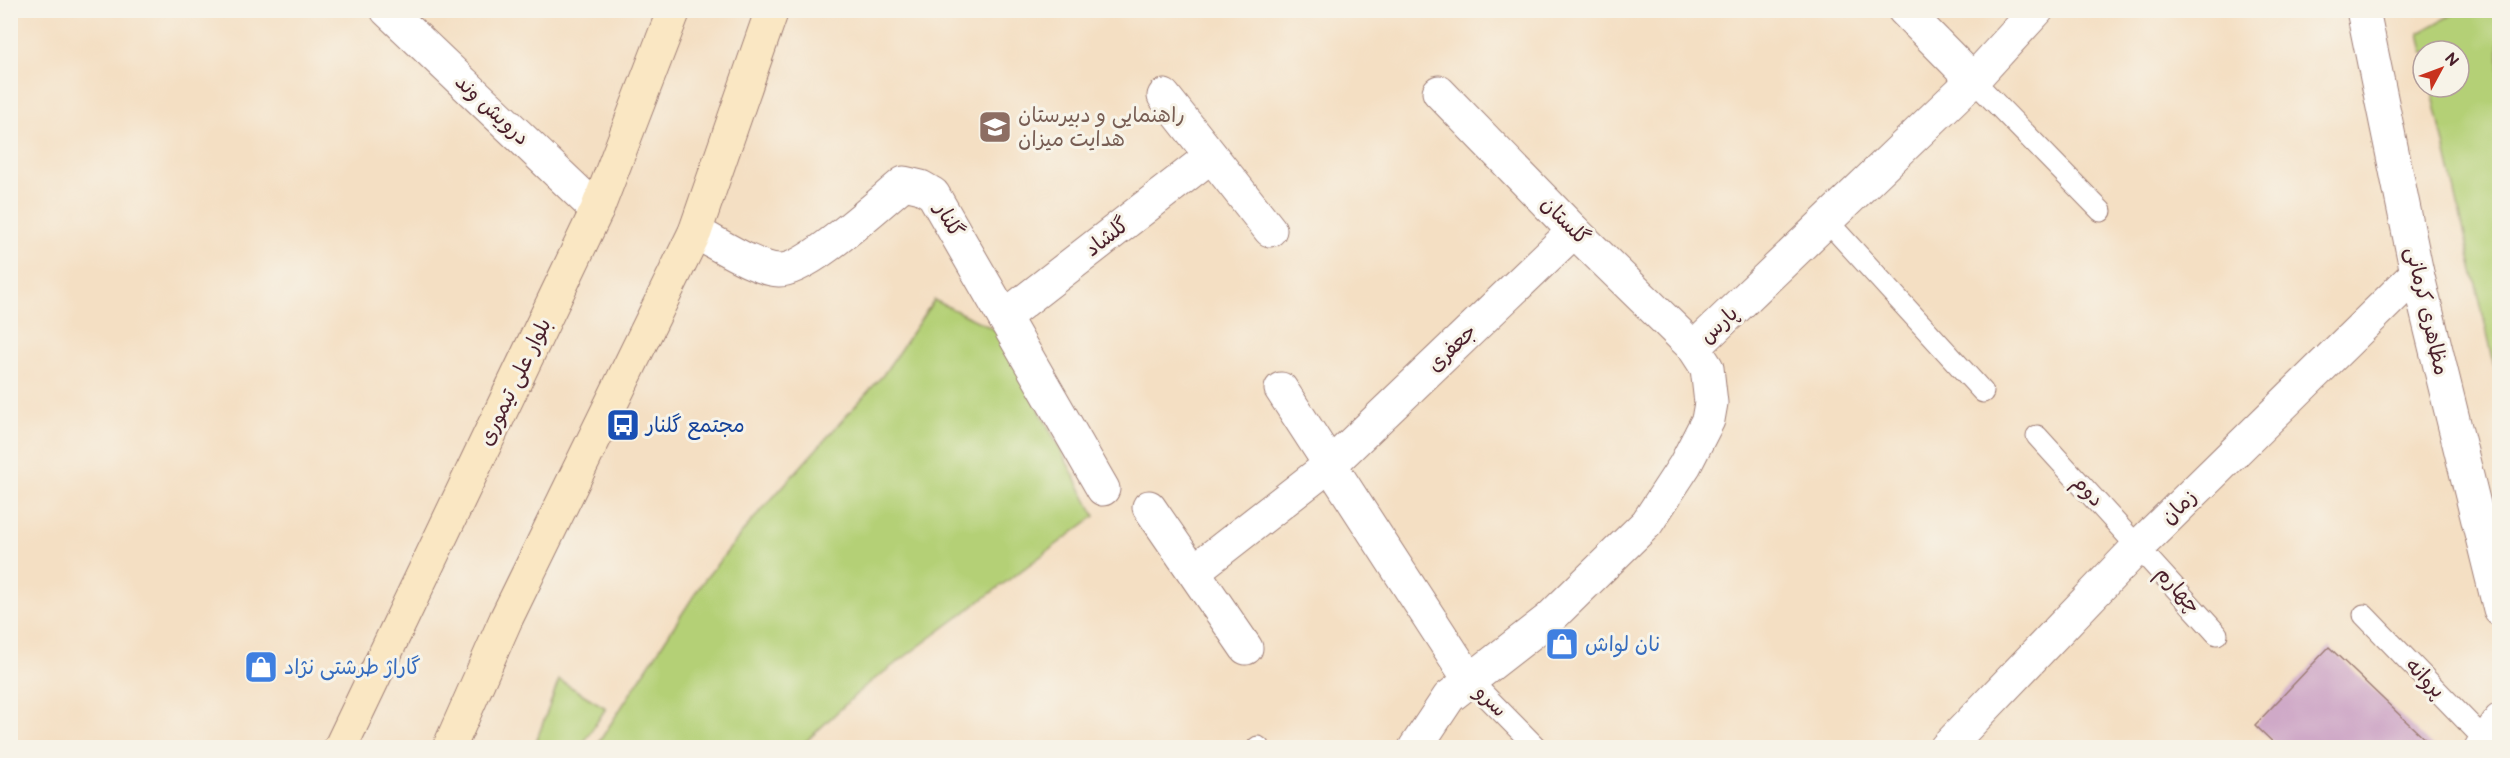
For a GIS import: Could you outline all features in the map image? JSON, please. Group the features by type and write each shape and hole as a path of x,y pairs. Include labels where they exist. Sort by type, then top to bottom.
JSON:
{"main road":[{"name":"بلوار علی تیموری","path":"340,747 597,210 675,10"},
{"path":"449,747 506,619 695,231 772,10"}],"street":[{"name":"درویش‌ وند","path":"387,10 597,210"},
{"path":"1904,10 1973,80"},
{"name":"پارس","path":"1415,747 1449,697 1558,611 1647,523 1708,420 1711,404 1707,368 1694,348 1828,222 1973,80 2037,10"},
{"name":"مظاهری کرمانی","path":"2363,10 2417,273 2499,610"},
{"name":"گلستان","path":"1439,92 1574,231 1694,348"},
{"path":"1164,96 1270,230"},
{"name":"گلشاد","path":"1004,317 1211,156"},
{"name":"گلنار","path":"695,231 764,267 781,270 804,263 904,183 921,187 933,194 1103,489"},
{"name":"جعفری","path":"1194,572 1331,464 1574,231"},
{"name":"زمان","path":"1946,747 2139,546 2417,273"},
{"path":"1281,389 1469,679"},
{"path":"1149,507 1246,648"}],"lane":[{"path":"1973,80 2101,211"},
{"path":"1828,222 1983,392"},
{"name":"دوم","path":"2037,436 2139,546"},
{"name":"چهارم","path":"2139,546 2217,634"},
{"name":"پروانه","path":"2364,615 2489,736"},
{"name":"سرو","path":"1469,679 1537,747"}],"green space":[{"path":"2458,11 2499,11 2499,385 2434,99 2471,99 2471,39 2420,39 2419,33"},
{"path":"934,300 998,331 1095,516 864,687 800,747 595,748 702,583 750,523 883,375"},
{"path":"559,680 606,708 581,747 534,747"}],"building":[{"path":"2329,647 2434,748 2279,748 2255,725"}],"place":[{"name":"راهنمایی و دبیرستان هدایت میزان","path":"995,127"},
{"name":"مجتمع گلنار","path":"623,425"},
{"name":"نان لواش","path":"1562,644"},
{"name":"گاراژ طرشتی نژاد","path":"261,667"}]}
